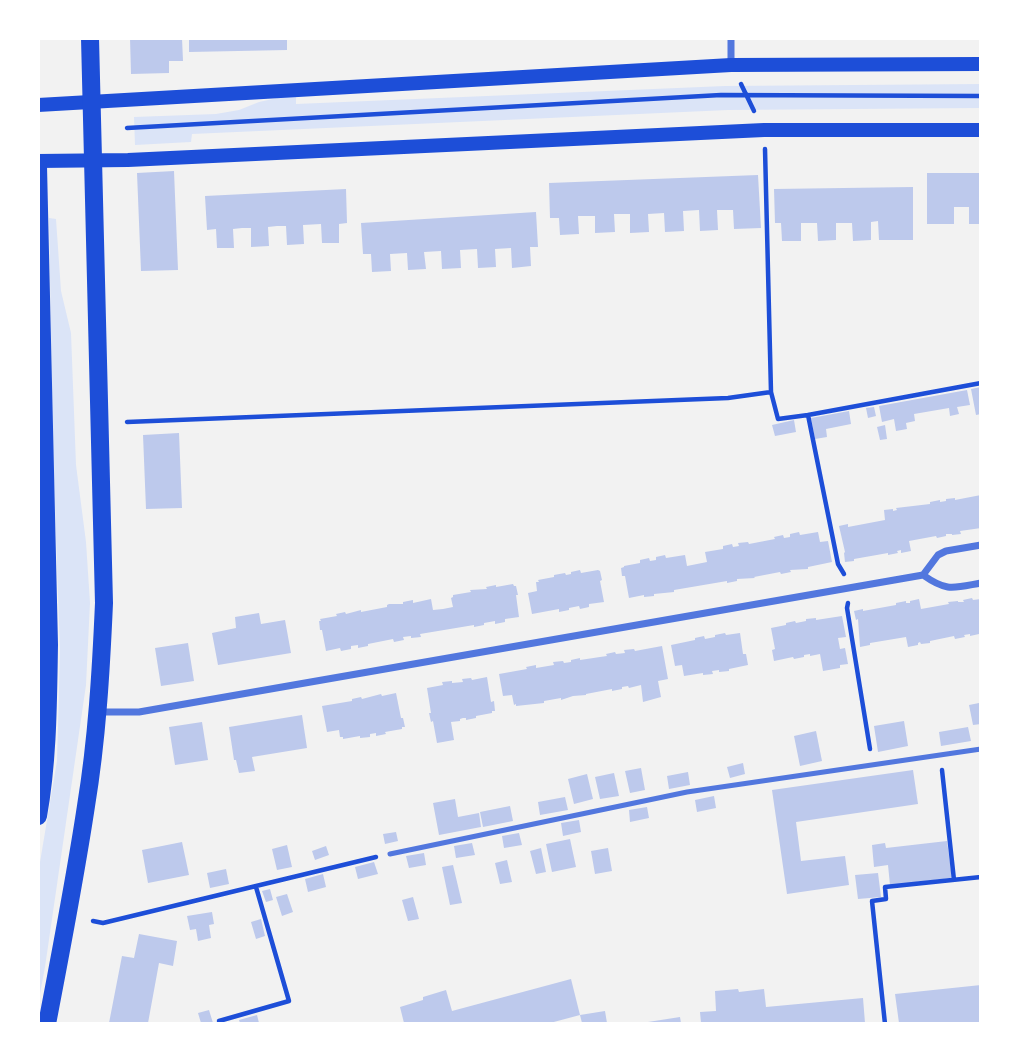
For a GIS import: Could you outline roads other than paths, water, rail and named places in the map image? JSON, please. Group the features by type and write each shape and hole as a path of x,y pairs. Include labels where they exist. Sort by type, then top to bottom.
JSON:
{"main road":[{"path":"47,1024 87,804 97,712 104,603 90,38"},
{"path":"38,105 731,65 981,64"},
{"path":"38,816 48,706 49,645 38,164 764,130 981,130"}],"street":[{"path":"731,38 731,65"},
{"path":"923,575 937,555 981,545"},
{"path":"97,712 139,712 923,575 943,587 981,583"}],"lane":[{"path":"390,853 687,792 981,750"}]}
